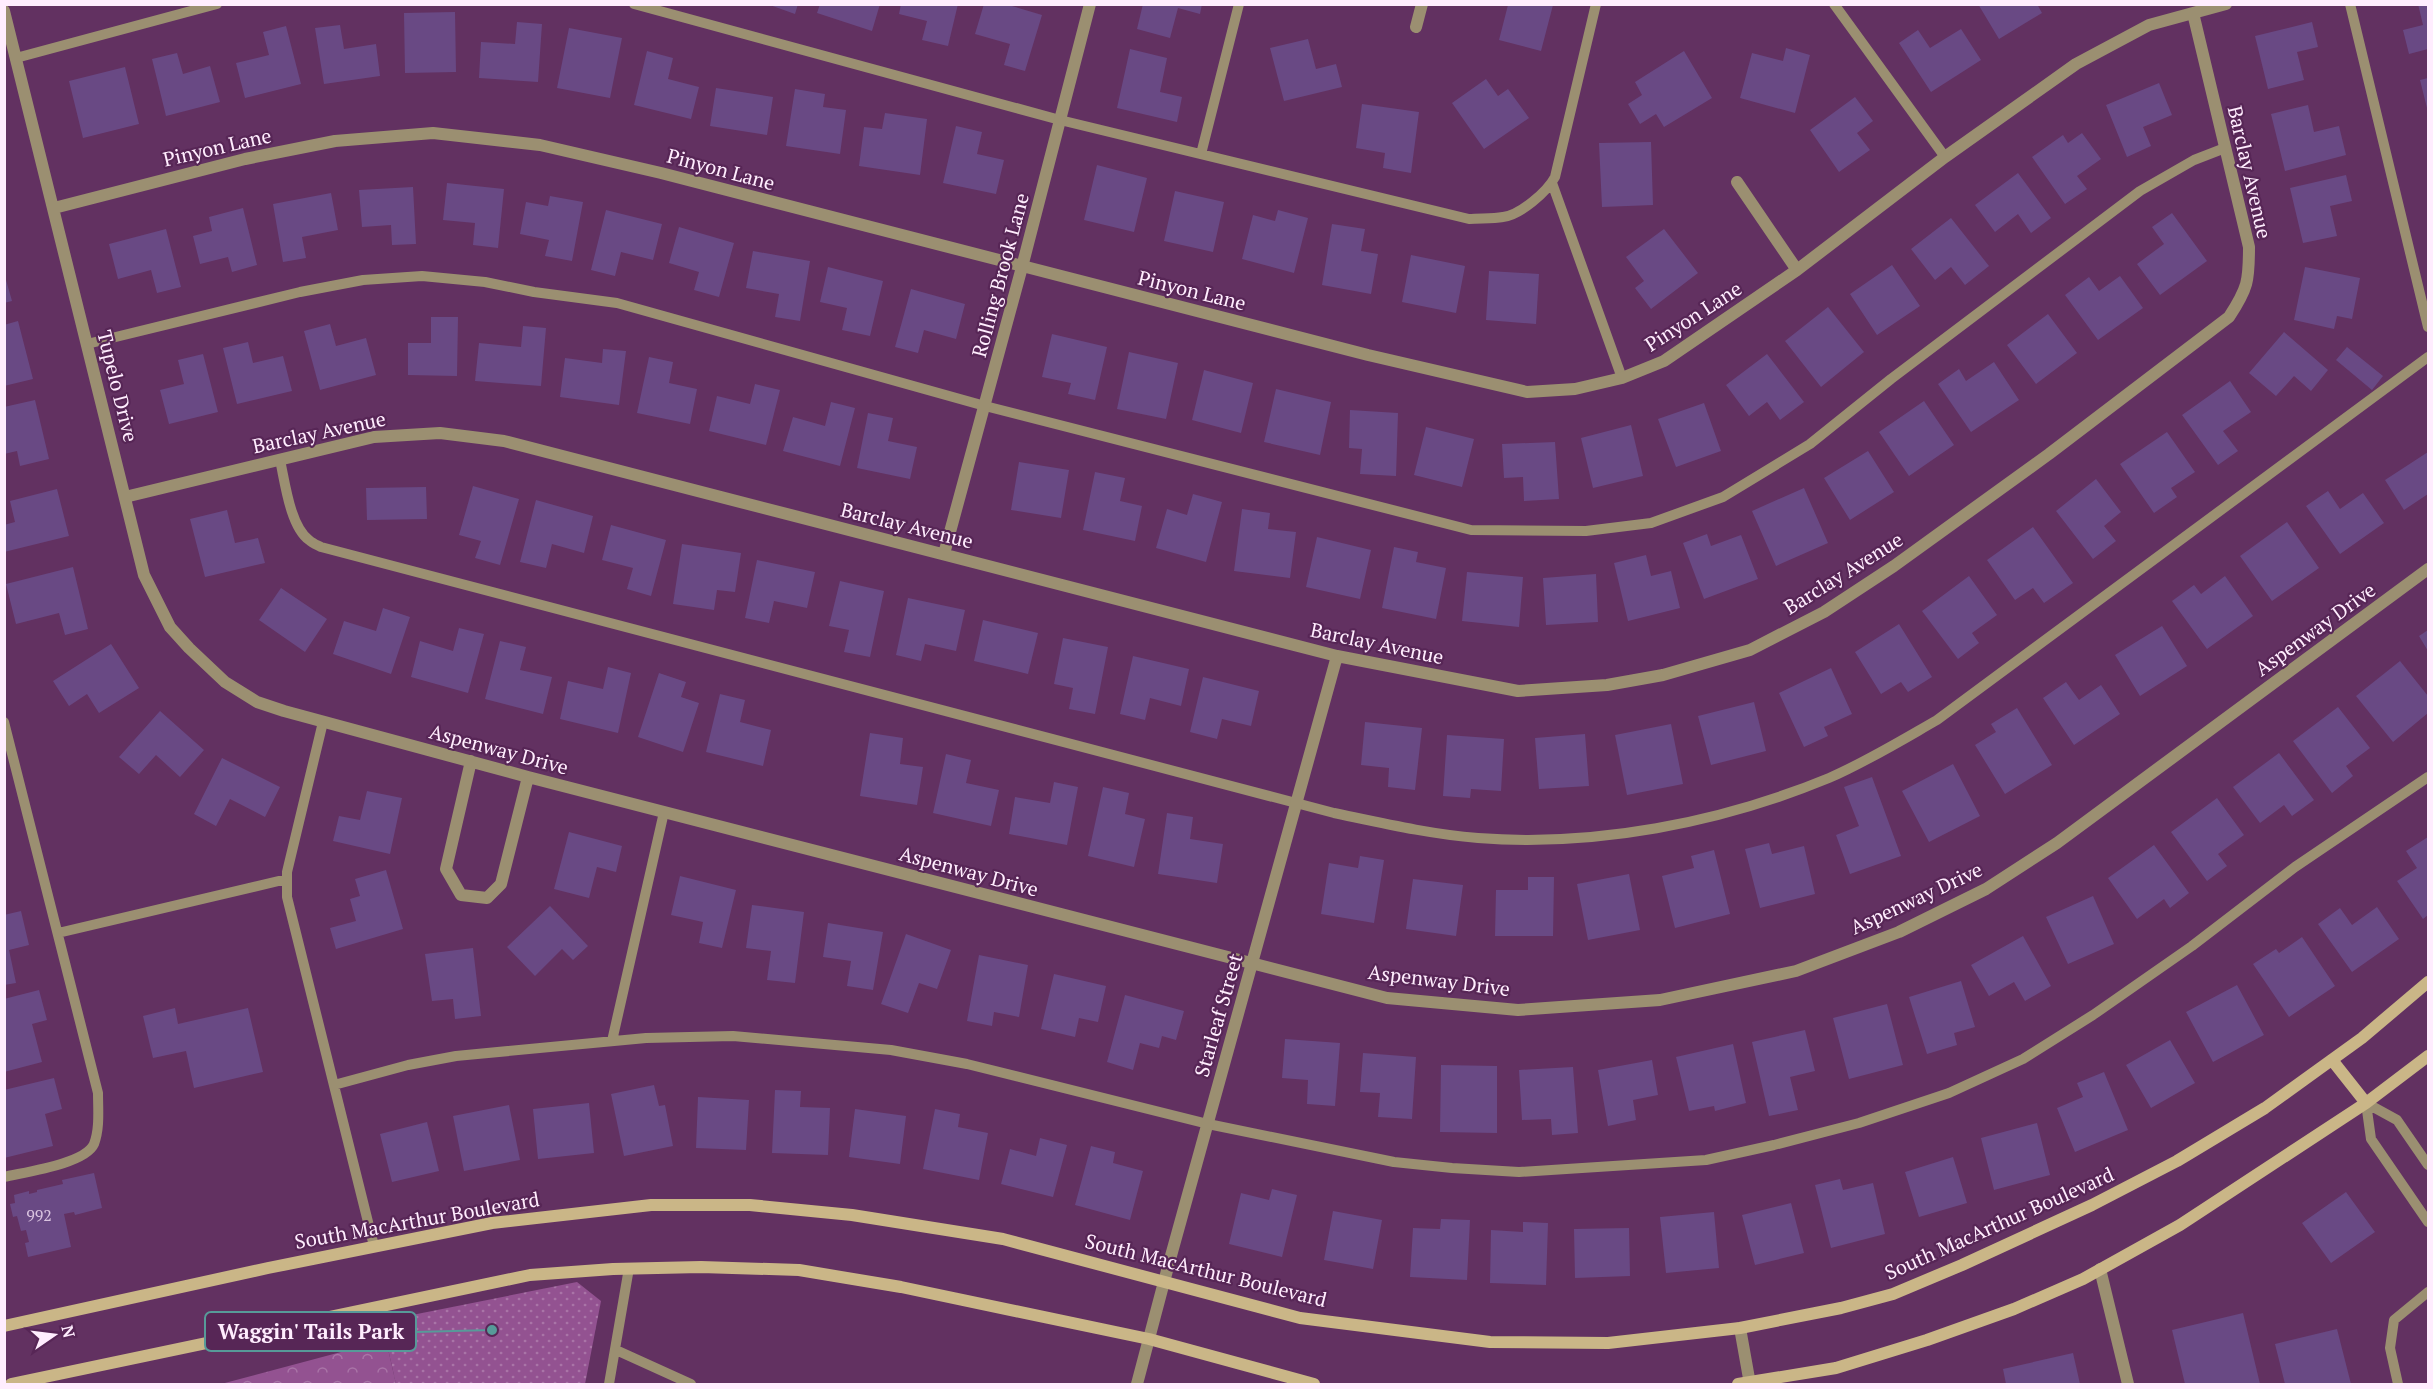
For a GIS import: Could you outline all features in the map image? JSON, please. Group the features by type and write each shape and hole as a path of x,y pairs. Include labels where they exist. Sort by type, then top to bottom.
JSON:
{"main road":[{"name":"South MacArthur Boulevard","path":"4,1326 492,1222 640,1206 750,1205 852,1215 1003,1239 1300,1317 1490,1342 1608,1343 1740,1329 1893,1294 2092,1205 2177,1161 2265,1108 2332,1060 2428,982"},
{"path":"1746,1384 1836,1368 1927,1340 2014,1309 2100,1269 2180,1225 2366,1103 2428,1056"},
{"path":"2332,1060 2366,1103"},
{"path":"10,1384 530,1275 629,1268 701,1267 799,1270 901,1287 1149,1340 1314,1384"}],"street":[{"name":"Rolling Brook Lane","path":"944,554 1023,267 1090,4"},
{"path":"1416,27 1422,4"},
{"name":"Pinyon Lane","path":"54,208 245,159 335,141 433,133 540,145 661,173 1356,352 1527,392 1575,389 1622,378 1664,361 1797,270 1945,158 2076,64 2149,25 2226,4"},
{"name":"Tupelo Drive","path":"4,11 144,575 170,627 225,682 257,702 284,711"},
{"name":"Barclay Avenue","path":"125,497 374,437 440,433 504,441 1337,656 1518,691 1607,685 1663,675 1750,650 1824,612 1894,566 2049,454 2229,317 2242,296 2249,278 2249,247 2193,13"},
{"path":"1737,182 1797,270"},
{"name":"Aspenway Drive","path":"284,711 528,777 1387,998 1518,1010 1660,1000 1796,971 1899,932 1986,889 2057,843 2428,569"},
{"name":"Starleaf Street","path":"1137,1384 1337,656"},
{"path":"471,762 446,869 461,895 487,898 501,884 528,777"},
{"path":"2100,1269 2128,1384"},
{"path":"1740,1329 1746,1384"}],"lane":[{"path":"16,58 217,4"},
{"path":"634,4 1060,120 1469,219 1505,217 1536,200 1552,183 1596,4"},
{"path":"1201,154 1239,4"},
{"path":"1834,4 1945,158"},
{"path":"2350,4 2428,327"},
{"path":"87,344 300,292 363,280 422,276 485,282 534,292 616,303 985,406 1471,530 1586,531 1651,523 1723,497 1810,444 1891,379 2140,191 2194,160 2225,148"},
{"path":"1552,183 1622,378"},
{"path":"280,460 290,505 299,528 308,540 321,547 1297,803 1403,828 1478,838 1540,840 1612,834 1681,824 1745,808 1829,777 1937,720 2428,357"},
{"path":"4,722 98,1093 99,1125 93,1146 77,1159 4,1177"},
{"path":"323,722 287,872 287,897 374,1246"},
{"path":"334,1085 408,1065 456,1056 612,1041 733,1036 891,1050 967,1064 1208,1124 1395,1162 1519,1172 1706,1160 1859,1123 1949,1093 2023,1059 2093,1016 2192,946 2295,867 2428,777"},
{"path":"612,1041 664,812"},
{"path":"58,933 287,879"},
{"path":"2366,1103 2397,1120 2428,1165"},
{"path":"2366,1103 2371,1139 2428,1222"},
{"path":"609,1384 629,1268"},
{"path":"2398,1384 2390,1348 2394,1320 2428,1292"},
{"path":"616,1350 691,1384"}],"green space":[{"path":"577,1282 601,1301 585,1384 396,1384 386,1340 392,1319"},
{"path":"386,1340 396,1384 221,1384"}],"building":[{"path":"767,4 798,4 795,14"},
{"path":"820,4 880,4 872,31 817,13"},
{"path":"901,4 958,4 948,46 922,40 927,21 899,14"},
{"path":"984,4 1005,4 1042,15 1025,71 1004,65 1010,44 975,34"},
{"path":"1143,4 1202,4 1200,14 1178,8 1170,38 1137,29"},
{"path":"1978,4 2037,4 2042,13 1999,39"},
{"path":"2418,4 2428,4 2428,49 2409,54 2403,30 2423,25"},
{"path":"1508,5 1553,5 1541,51 1499,40"},
{"path":"455,12 456,72 405,73 404,13"},
{"path":"517,22 542,24 538,82 479,78 481,42 515,44"},
{"path":"2312,22 2318,47 2297,52 2304,80 2268,89 2255,36"},
{"path":"340,25 344,49 376,44 380,76 324,84 315,28"},
{"path":"286,26 301,84 245,98 236,63 269,55 263,32"},
{"path":"569,28 622,38 610,98 557,88"},
{"path":"1961,29 1981,60 1931,92 1899,43 1918,30 1930,48"},
{"path":"1308,39 1316,69 1336,64 1342,87 1284,101 1270,48"},
{"path":"1786,48 1810,55 1795,113 1740,98 1752,53 1783,61"},
{"path":"1130,49 1167,58 1160,92 1182,97 1177,122 1117,108"},
{"path":"647,51 673,58 668,79 699,87 691,119 634,105"},
{"path":"1684,51 1712,98 1664,127 1656,114 1640,124 1628,104 1642,95 1635,82"},
{"path":"177,53 183,74 210,66 220,102 166,116 152,59"},
{"path":"125,67 139,124 83,138 69,81"},
{"path":"2428,78 2428,112 2420,80"},
{"path":"1486,79 1498,96 1508,89 1529,118 1484,149 1452,103"},
{"path":"2159,83 2172,115 2143,127 2151,146 2127,157 2106,105"},
{"path":"716,88 773,97 767,135 710,126"},
{"path":"795,89 825,94 823,107 846,110 840,154 786,146"},
{"path":"1855,97 1873,121 1857,133 1870,150 1839,172 1810,130"},
{"path":"1362,104 1419,112 1411,173 1383,168 1385,153 1356,148"},
{"path":"2308,105 2314,132 2339,126 2346,155 2285,171 2271,114"},
{"path":"885,113 927,119 920,175 859,166 864,127 882,129"},
{"path":"956,126 982,132 977,154 1004,160 996,194 943,183"},
{"path":"2082,133 2101,159 2077,176 2087,189 2065,204 2032,157 2063,135 2068,143"},
{"path":"1651,142 1653,205 1602,207 1599,143"},
{"path":"1097,165 1147,178 1134,232 1084,220"},
{"path":"2018,173 2051,218 2031,233 2018,214 1995,232 1975,205"},
{"path":"2346,175 2352,201 2330,206 2337,236 2303,243 2290,188"},
{"path":"447,183 504,189 498,248 473,245 475,223 443,220"},
{"path":"413,187 416,244 392,245 391,225 362,227 359,190"},
{"path":"1175,191 1224,202 1213,252 1164,241"},
{"path":"331,193 338,230 302,237 306,258 283,262 273,204"},
{"path":"550,196 583,202 572,261 545,256 549,240 520,234 526,202 548,206"},
{"path":"243,208 257,265 232,272 228,257 200,264 193,236 212,231 209,217"},
{"path":"606,210 662,224 653,260 621,252 615,276 591,270"},
{"path":"1278,210 1308,218 1294,273 1242,259 1253,215 1275,221"},
{"path":"2172,213 2207,261 2160,295 2137,264 2164,244 2152,227"},
{"path":"1951,218 1989,266 1965,285 1951,267 1935,280 1911,249"},
{"path":"1332,224 1365,229 1361,251 1378,254 1371,294 1322,285"},
{"path":"679,227 734,243 719,297 694,290 699,272 669,263"},
{"path":"166,229 181,287 157,293 151,270 118,279 109,244"},
{"path":"1664,229 1698,273 1651,309 1635,288 1644,281 1626,257"},
{"path":"753,251 810,261 800,321 775,317 779,294 746,288"},
{"path":"1411,255 1465,266 1456,313 1402,302"},
{"path":"1892,265 1920,306 1877,335 1850,294"},
{"path":"828,267 883,281 870,336 842,330 847,308 820,302"},
{"path":"2305,267 2360,278 2352,319 2337,316 2334,329 2294,320"},
{"path":"1489,271 1539,274 1536,324 1486,320"},
{"path":"4,273 12,301 4,303"},
{"path":"2120,276 2143,308 2098,340 2065,295 2089,277 2099,291"},
{"path":"911,289 965,304 956,339 924,330 918,353 895,347"},
{"path":"1828,307 1864,352 1821,387 1785,341"},
{"path":"2048,314 2077,353 2036,384 2007,345"},
{"path":"431,317 458,317 457,376 408,375 408,343 431,343"},
{"path":"18,321 33,379 4,386 4,325"},
{"path":"330,324 336,346 366,338 376,375 320,390 304,331"},
{"path":"523,326 546,328 541,386 475,381 479,343 521,347"},
{"path":"2284,332 2328,370 2311,391 2294,376 2276,396 2249,373"},
{"path":"1052,334 1107,347 1095,400 1068,394 1071,383 1042,377"},
{"path":"248,342 253,363 283,356 292,391 237,404 223,348"},
{"path":"2347,347 2383,376 2372,390 2336,360"},
{"path":"603,349 626,351 619,405 560,397 565,358 602,363"},
{"path":"1129,352 1178,363 1166,419 1117,409"},
{"path":"203,354 218,412 169,424 160,390 184,384 178,360"},
{"path":"1767,354 1804,402 1780,420 1767,402 1749,416 1726,385"},
{"path":"649,357 673,362 669,383 697,389 690,424 637,413"},
{"path":"1994,362 2019,400 1971,432 1938,384 1959,369 1966,381"},
{"path":"1204,370 1253,383 1241,433 1192,420"},
{"path":"2230,381 2251,412 2223,431 2238,451 2218,465 2182,415"},
{"path":"755,384 780,390 766,445 709,431 717,396 750,404"},
{"path":"1276,389 1331,402 1320,455 1264,442"},
{"path":"35,400 49,459 20,466 17,451 4,454 4,407"},
{"path":"1924,401 1954,445 1909,476 1879,432"},
{"path":"831,402 855,408 840,466 783,451 793,417 825,426"},
{"path":"1704,403 1721,451 1676,467 1658,419"},
{"path":"1350,410 1398,413 1396,476 1360,474 1362,449 1349,448"},
{"path":"868,413 893,418 888,441 917,447 910,479 857,468"},
{"path":"1631,425 1643,476 1593,488 1581,438"},
{"path":"1426,427 1474,439 1462,487 1414,475"},
{"path":"2167,432 2195,472 2171,488 2177,497 2154,513 2120,464"},
{"path":"1555,442 1559,499 1524,501 1523,477 1504,478 1502,444"},
{"path":"1868,451 1894,492 1850,520 1824,478"},
{"path":"2428,452 2428,494 2404,510 2385,480"},
{"path":"1019,462 1069,470 1061,518 1011,510"},
{"path":"1095,472 1125,478 1120,501 1142,506 1135,541 1083,530"},
{"path":"2096,479 2121,512 2104,526 2116,541 2093,559 2056,511"},
{"path":"473,486 519,499 500,565 475,558 481,541 459,535"},
{"path":"426,487 427,519 367,520 366,488"},
{"path":"1804,488 1828,543 1776,566 1752,511"},
{"path":"57,489 69,536 4,552 4,525 15,522 10,501"},
{"path":"2328,491 2340,509 2363,493 2384,523 2340,554 2306,506"},
{"path":"1193,494 1222,502 1206,562 1156,548 1167,509 1187,515"},
{"path":"536,500 593,516 584,553 552,544 546,568 520,562"},
{"path":"1242,509 1270,513 1268,529 1296,532 1290,578 1234,571"},
{"path":"227,510 235,543 258,538 265,563 205,577 190,519"},
{"path":"2287,522 2319,568 2272,601 2240,556"},
{"path":"611,525 666,540 651,596 627,589 633,568 602,560"},
{"path":"2033,527 2073,583 2044,603 2033,588 2015,600 1987,560"},
{"path":"1707,534 1711,546 1741,535 1758,579 1704,599 1683,543"},
{"path":"1317,537 1371,550 1360,599 1306,587"},
{"path":"682,544 741,553 735,592 717,590 714,610 673,604"},
{"path":"1394,547 1418,552 1416,562 1446,568 1436,619 1382,608"},
{"path":"1646,555 1651,576 1671,571 1680,608 1628,621 1614,563"},
{"path":"757,560 815,572 807,608 774,601 769,623 745,618"},
{"path":"73,567 88,629 65,635 59,613 16,624 6,584"},
{"path":"1467,572 1523,577 1519,627 1462,621"},
{"path":"1596,574 1598,622 1546,625 1543,578"},
{"path":"1969,576 1997,615 1972,633 1979,643 1958,659 1922,611"},
{"path":"2225,576 2253,616 2207,649 2172,601 2194,585 2201,594"},
{"path":"840,581 884,591 870,657 844,652 849,630 829,626"},
{"path":"281,588 327,619 305,652 259,620"},
{"path":"908,598 965,610 956,651 925,644 921,661 896,655"},
{"path":"383,608 410,617 391,674 333,654 344,621 376,631"},
{"path":"983,620 1038,633 1028,674 974,661"},
{"path":"1899,624 1932,677 1908,692 1901,682 1881,694 1855,652"},
{"path":"2162,626 2187,666 2140,696 2115,655"},
{"path":"459,628 484,634 468,693 411,677 420,641 453,651"},
{"path":"2428,630 2428,651 2419,636"},
{"path":"1063,638 1108,647 1095,714 1069,709 1073,688 1054,684"},
{"path":"500,641 526,647 520,670 552,677 543,714 485,699"},
{"path":"111,644 139,688 99,713 87,694 69,706 53,681"},
{"path":"1133,656 1189,669 1181,706 1150,698 1145,720 1120,714"},
{"path":"2400,661 2428,696 2428,713 2393,742 2356,696"},
{"path":"608,667 631,673 618,733 560,719 568,681 603,689"},
{"path":"1831,668 1852,714 1824,727 1828,736 1804,747 1779,693"},
{"path":"659,673 686,682 681,697 699,703 683,752 638,737"},
{"path":"1203,677 1259,691 1251,726 1222,719 1217,739 1190,732"},
{"path":"2066,682 2079,700 2101,685 2120,714 2074,745 2043,698"},
{"path":"720,694 745,700 740,722 771,730 763,766 706,752"},
{"path":"1754,702 1766,751 1711,765 1698,716"},
{"path":"2338,707 2370,748 2346,766 2353,776 2332,793 2293,741"},
{"path":"2017,708 2052,765 2005,794 1975,745 1996,732 1991,724"},
{"path":"160,711 204,750 180,777 156,755 139,774 119,757"},
{"path":"1365,722 1422,728 1415,790 1388,787 1389,768 1361,765"},
{"path":"1671,724 1683,784 1627,795 1615,735"},
{"path":"870,733 903,738 900,764 923,767 917,805 860,796"},
{"path":"1585,734 1589,786 1539,789 1535,738"},
{"path":"1447,735 1504,739 1501,791 1471,789 1470,798 1443,796"},
{"path":"2279,753 2314,800 2292,816 2284,805 2260,823 2233,787"},
{"path":"946,754 971,760 966,783 999,790 991,826 933,813"},
{"path":"222,758 280,787 265,817 230,799 216,826 194,814"},
{"path":"1953,764 1980,816 1929,842 1902,791"},
{"path":"1872,777 1901,856 1850,874 1836,835 1859,826 1844,787"},
{"path":"1054,782 1078,787 1067,845 1009,834 1015,797 1050,803"},
{"path":"1103,787 1129,793 1125,814 1145,819 1134,867 1088,856"},
{"path":"367,791 402,798 390,854 333,841 339,816 360,820"},
{"path":"2217,798 2244,835 2218,854 2227,866 2207,881 2171,832"},
{"path":"1167,813 1193,817 1190,839 1223,844 1217,883 1158,874"},
{"path":"569,832 622,846 616,872 597,867 589,898 554,889"},
{"path":"2428,837 2428,915 2423,919 2397,881 2417,868 2406,851"},
{"path":"1769,843 1772,854 1804,846 1815,894 1760,908 1745,849"},
{"path":"2154,845 2189,893 2170,908 2164,899 2137,919 2108,878"},
{"path":"1714,850 1730,914 1675,928 1662,876 1694,868 1691,856"},
{"path":"1360,856 1384,860 1374,923 1321,914 1329,863 1358,868"},
{"path":"386,870 403,929 336,949 330,928 356,921 350,899 360,896 355,879"},
{"path":"1629,874 1640,930 1588,940 1577,884"},
{"path":"680,876 736,890 722,948 699,943 703,922 671,915"},
{"path":"1528,877 1554,877 1553,936 1495,936 1496,890 1528,890"},
{"path":"1413,879 1463,885 1456,936 1406,929"},
{"path":"2093,896 2114,944 2068,964 2046,917"},
{"path":"752,905 804,912 795,983 767,980 771,951 746,948"},
{"path":"550,906 588,946 573,960 562,949 535,976 507,947"},
{"path":"2377,907 2399,939 2352,972 2318,924 2340,908 2352,925"},
{"path":"21,911 29,945 9,950 16,983 4,985 4,915"},
{"path":"828,923 883,932 873,990 847,986 851,961 823,957"},
{"path":"906,934 951,950 937,989 919,983 908,1013 881,1004"},
{"path":"2023,936 2051,986 2025,1001 2014,982 1989,996 1971,965"},
{"path":"2302,937 2335,986 2289,1017 2253,964 2276,949 2279,953"},
{"path":"473,948 481,1016 455,1019 453,999 432,1001 425,954"},
{"path":"979,955 1028,965 1019,1017 994,1012 992,1026 967,1021"},
{"path":"1054,974 1106,986 1098,1022 1079,1018 1075,1037 1041,1029"},
{"path":"1961,981 1975,1027 1954,1033 1957,1045 1927,1054 1909,997"},
{"path":"2237,985 2264,1035 2213,1062 2186,1012"},
{"path":"39,990 47,1020 32,1024 42,1062 4,1072 4,999"},
{"path":"1125,995 1184,1011 1176,1040 1162,1036 1159,1048 1140,1043 1133,1070 1107,1062"},
{"path":"1887,1004 1903,1065 1849,1079 1833,1018"},
{"path":"175,1008 178,1024 248,1008 263,1072 194,1088 186,1051 153,1058 143,1016"},
{"path":"1805,1030 1815,1071 1790,1077 1798,1110 1769,1116 1752,1042"},
{"path":"1285,1039 1340,1043 1335,1106 1307,1104 1308,1080 1282,1078"},
{"path":"2170,1040 2195,1083 2151,1108 2126,1065"},
{"path":"1733,1044 1746,1103 1715,1111 1714,1106 1689,1111 1676,1057"},
{"path":"1363,1053 1416,1057 1412,1119 1378,1117 1380,1093 1360,1092"},
{"path":"1652,1060 1658,1095 1633,1100 1636,1120 1608,1126 1598,1070"},
{"path":"1441,1065 1497,1066 1497,1133 1440,1132"},
{"path":"1573,1067 1578,1133 1552,1135 1551,1119 1522,1120 1519,1070"},
{"path":"2104,1072 2128,1130 2075,1152 2057,1108 2083,1097 2077,1083"},
{"path":"54,1078 62,1109 45,1114 53,1146 4,1158 4,1090"},
{"path":"654,1085 659,1106 665,1105 673,1146 624,1156 611,1094"},
{"path":"775,1090 801,1091 800,1107 830,1108 828,1155 772,1153"},
{"path":"698,1097 749,1100 746,1150 696,1148"},
{"path":"589,1103 594,1153 538,1159 533,1109"},
{"path":"509,1105 520,1160 464,1171 453,1116"},
{"path":"855,1109 906,1116 900,1164 849,1157"},
{"path":"935,1109 960,1114 958,1127 988,1133 979,1180 923,1169"},
{"path":"427,1122 439,1171 392,1182 380,1134"},
{"path":"2037,1123 2050,1175 1994,1190 1981,1138"},
{"path":"1040,1138 1067,1145 1053,1197 1001,1184 1010,1149 1036,1156"},
{"path":"1091,1146 1115,1152 1113,1163 1143,1171 1130,1220 1075,1205"},
{"path":"1953,1157 1967,1203 1919,1217 1905,1172"},
{"path":"94,1173 102,1208 75,1215 74,1212 64,1214 71,1247 28,1257 25,1243 29,1242 26,1230 21,1231 17,1216 13,1217 10,1204 15,1203 14,1195 29,1191 29,1194 37,1192 37,1190 63,1184 62,1180"},
{"path":"1840,1179 1843,1190 1873,1183 1885,1234 1831,1248 1815,1185"},
{"path":"1272,1189 1297,1195 1282,1257 1229,1244 1241,1193 1269,1200"},
{"path":"2346,1192 2375,1232 2331,1263 2302,1223"},
{"path":"1791,1203 1804,1253 1755,1265 1742,1215"},
{"path":"1333,1211 1382,1220 1373,1269 1324,1260"},
{"path":"1714,1212 1719,1268 1666,1273 1660,1217"},
{"path":"1441,1219 1470,1220 1467,1280 1410,1277 1413,1228 1440,1229"},
{"path":"1523,1222 1548,1223 1546,1285 1490,1283 1491,1230 1523,1232"},
{"path":"1629,1228 1630,1276 1575,1278 1574,1229"},
{"path":"2243,1313 2260,1384 2185,1384 2172,1330"},
{"path":"2337,1329 2351,1384 2285,1384 2275,1344"},
{"path":"2073,1353 2080,1384 2006,1384 2003,1369"}],"place":[{"name":"Waggin' Tails Park","path":"492,1330"}]}
